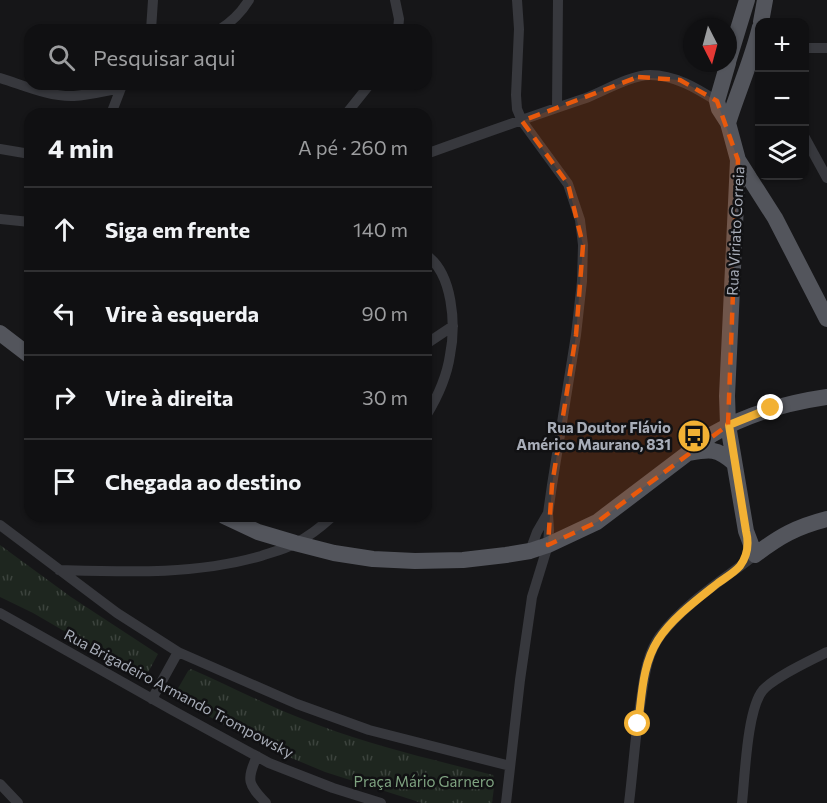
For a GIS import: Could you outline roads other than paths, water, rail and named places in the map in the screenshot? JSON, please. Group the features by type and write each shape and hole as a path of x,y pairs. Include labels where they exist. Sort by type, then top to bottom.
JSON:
{"main road":[{"path":"737,33 747,0"},
{"path":"761,18 765,0"},
{"path":"728,123 755,41"},
{"path":"717,101 725,72"},
{"name":"Rua Viriato Correia","path":"717,101 728,123 738,160 727,396 734,463 752,549"},
{"path":"738,160 776,218 827,319"},
{"path":"0,333 24,351"},
{"path":"237,522 258,532 296,543 334,553 373,559 463,560 530,551 548,546 597,522 713,434 729,425 771,408 827,397"},
{"path":"688,453 716,451 734,463"},
{"path":"752,549 770,543 791,531 827,519"}],"street":[{"path":"151,24 153,0"},
{"path":"228,24 249,0"},
{"path":"395,0 399,24"},
{"path":"506,803 532,597 548,546 548,513 576,335 582,281 580,220 567,184 522,121 517,109 519,29 517,0"},
{"path":"557,107 558,0"},
{"path":"809,48 827,48"},
{"path":"432,152 638,77 652,75 680,80 717,101"},
{"path":"0,78 24,85"},
{"path":"40,90 73,96 102,90"},
{"path":"113,108 120,90"},
{"path":"351,108 365,90"},
{"path":"809,145 827,178"},
{"path":"0,149 24,153"},
{"path":"0,219 24,221"},
{"path":"432,260 442,274 450,301 453,326 450,356 432,407"},
{"path":"432,340 453,326"},
{"path":"530,551 537,532 548,513"},
{"path":"59,570 162,570 237,563 296,543 326,522"},
{"path":"0,525 117,613 178,652 297,704 369,730 510,766"},
{"path":"629,803 646,663 652,649 660,637 693,603 740,566 752,549"},
{"name":"Rua Brigadeiro Armando Trompowsky","path":"0,613 269,763 333,788 381,803"},
{"path":"152,699 178,652"},
{"path":"742,803 751,722 758,698 774,681 827,652"},
{"path":"257,756 250,771 251,786 266,803"},
{"path":"0,784 18,803"}],"place":[{"name":"Rua Doutor Flávio Américo Maurano, 831","path":"694,436"}],"park label":[{"name":"Praça Mário Garnero","path":"424,781"}]}
